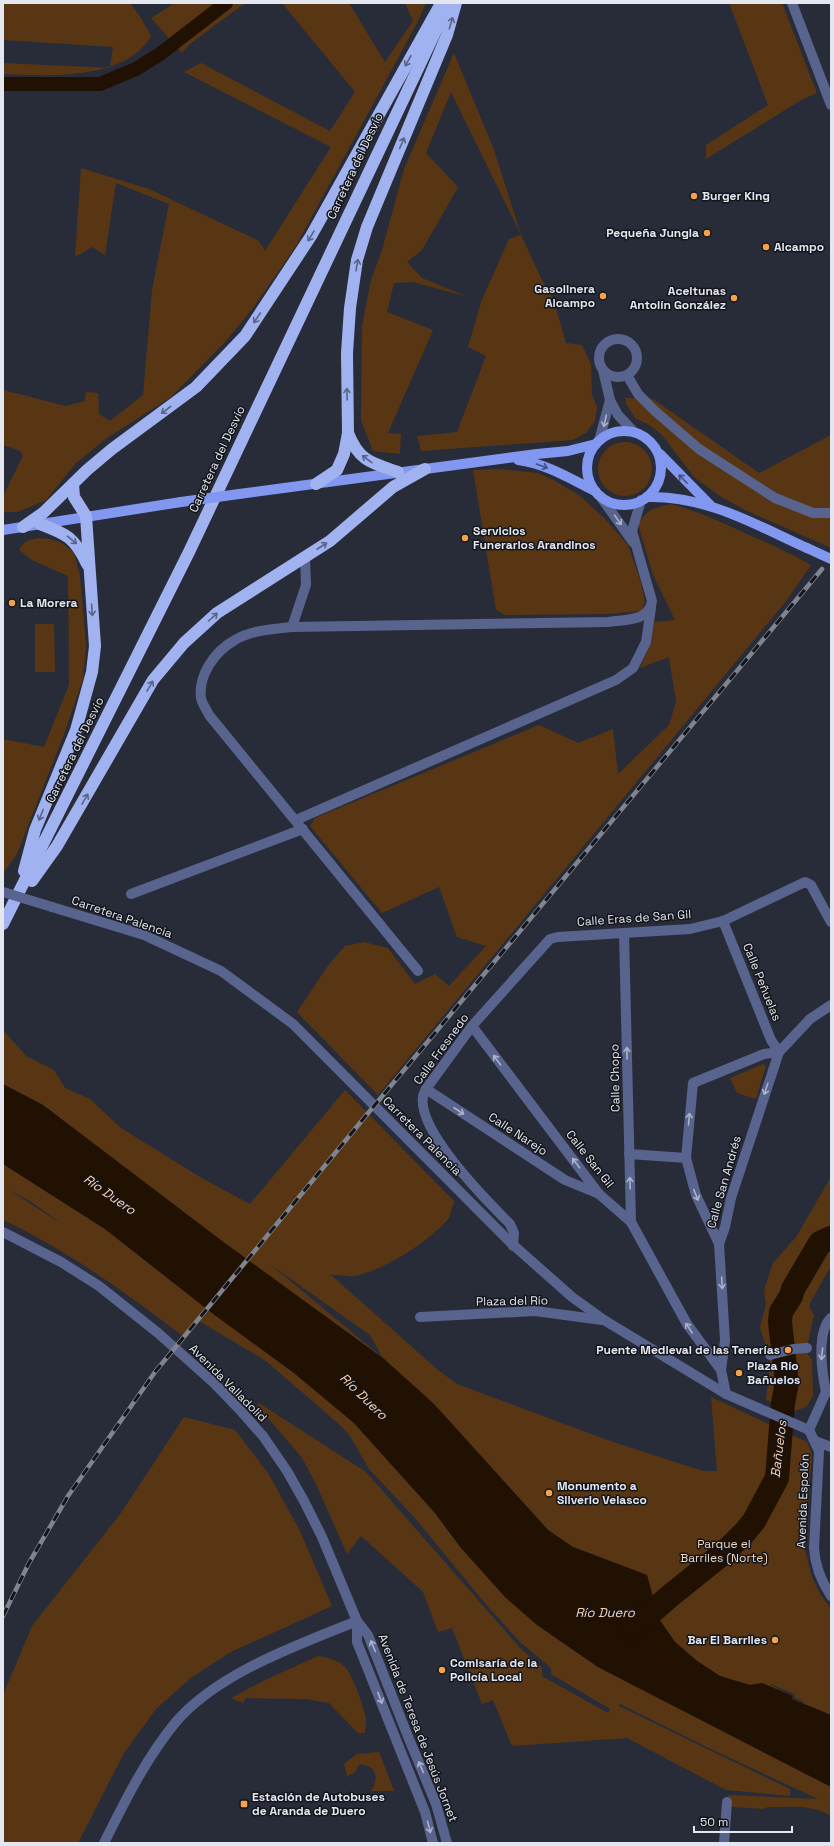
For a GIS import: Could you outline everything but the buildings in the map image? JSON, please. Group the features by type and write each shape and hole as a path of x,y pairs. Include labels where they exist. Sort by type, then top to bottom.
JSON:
{"highway":[{"path":"23,527 43,513 112,448 196,387 245,336 311,236 441,3"},
{"name":"Carretera del Desvío","path":"3,924 189,552 448,3"},
{"path":"316,484 337,470 344,454 348,433 347,353 350,308 357,260 367,227 447,35 456,3"},
{"path":"348,433 353,446 368,462 398,472"},
{"path":"9,912 57,846 154,680 184,643 217,613 330,541 393,487 425,469"},
{"path":"18,896 35,830 76,730 92,672 94,646 86,516 74,497 74,484"},
{"path":"40,524 61,532 77,544 90,571"}],"main road":[{"path":"3,530 181,502 504,458 568,451 597,442 614,432 624,431 634,432 644,436 652,442 658,451 710,505"},
{"path":"597,442 590,453 587,463 589,478 598,494"},
{"path":"644,499 656,487 660,476 661,463 658,451"},
{"path":"504,458 528,461 545,467 598,494 610,502 631,504 644,499 680,498 710,505 831,559"}],"street":[{"path":"792,3 831,105"},
{"path":"597,442 609,395 614,381 624,376 636,366 638,359 634,347 624,340 612,340 602,348 599,359 609,395 618,415 634,432"},
{"path":"603,370 614,377 624,376"},
{"path":"624,376 638,394 655,411 699,449 775,498 813,513 831,513"},
{"path":"598,494 635,545"},
{"path":"296,820 616,680 633,668 646,642 652,601 632,531 644,499"},
{"path":"292,627 306,585 305,557"},
{"path":"418,971 209,715 201,700 201,680 213,659 234,640 265,630 292,627 608,622 640,618 651,608"},
{"path":"131,894 303,829"},
{"name":"Calle Eras de San Gil","path":"554,937 690,929 723,921 803,882 808,882 811,885 831,922"},
{"name":"Carretera Palencia","path":"3,892 150,938 221,972 251,992 293,1024 513,1246 572,1297 604,1320 726,1394 809,1430"},
{"name":"Calle Peñuelas","path":"723,921 771,1040 779,1052"},
{"name":"Calle Chopo","path":"624,933 631,1222"},
{"name":"Calle Fresnedo","path":"513,1246 514,1233 510,1224 457,1166 430,1129 423,1111 423,1097 426,1089 472,1026 550,939 554,937"},
{"path":"719,1244 696,1196 686,1158 693,1083 764,1054 779,1052 810,1019 831,1005"},
{"name":"Calle San Gil","path":"472,1026 599,1194 631,1222 687,1324 721,1370 726,1394"},
{"name":"Calle San Andrés","path":"721,1370 725,1340 719,1244 725,1227 731,1198 779,1052"},
{"name":"Calle Narejo","path":"426,1089 565,1180 599,1194"},
{"path":"629,1154 686,1158"},
{"name":"Avenida Valladolid","path":"3,1232 61,1262 99,1286 158,1333 214,1383 239,1409 262,1436 287,1471 304,1501 322,1538 357,1621"},
{"name":"Plaza del Río","path":"420,1317 535,1311 604,1320"},
{"path":"809,1430 828,1394 821,1359 826,1323 831,1318"},
{"path":"770,1355 793,1349 807,1348"},
{"name":"Avenida Espolón","path":"809,1430 819,1451 814,1548 819,1575 831,1596"},
{"path":"815,1441 831,1446"},
{"path":"104,1843 131,1787 152,1753 176,1722 192,1707 228,1680 265,1660 357,1621"},
{"name":"Avenida de Teresa de Jesús Jornet","path":"357,1621 358,1642 425,1812 433,1843"},
{"name":"Avenida de Teresa de Jesús Jornet","path":"357,1621 368,1635 375,1651 408,1739 436,1804 447,1843"},
{"path":"724,1843 727,1802"}],"green space":[{"path":"3,3 130,3 141,18 151,36 139,51 124,61 110,66 113,47 3,40"},
{"path":"175,3 245,3 190,44 182,53 151,18"},
{"path":"282,3 349,3 385,62 413,21 405,3 426,3 416,25 296,246 253,308 225,342 171,397 107,438 76,463 46,500 18,512 3,512 3,496 23,456 20,451 3,445 3,390 66,406 85,401 86,392 98,393 99,414 110,421 143,395 152,290 169,204 116,183 105,255 92,247 75,257 81,168 149,189 259,241 265,251 331,147 184,72 201,63 330,131 355,92"},
{"path":"729,3 782,3 817,93 803,99 706,159 706,145 768,105"},
{"path":"454,53 494,150 521,235 451,92 426,153 458,187 422,250 407,262 422,278 468,297 413,282 394,283 387,312 433,330 388,433 401,434 400,454 373,451 361,420 362,326 371,280 382,250 404,169"},
{"path":"3,63 106,68 84,73 63,75 3,74"},
{"path":"521,235 542,280 553,298 566,343 582,345 591,364 592,395 597,407 595,421 586,433 573,440 421,451 417,436 457,432 486,356 468,347 481,302 509,239"},
{"path":"625,398 653,399 759,473 831,435 831,548 745,510 720,496 695,478 662,435 648,424 636,419 626,404"},
{"path":"625,442 635,444 644,450 650,459 652,469 650,479 644,488 635,494 625,496 615,494 606,488 600,479 598,469 600,459 606,450 615,444"},
{"path":"501,469 538,473 555,481 579,495 605,519 628,545 640,579 645,602 642,611 607,614 505,615 496,610 473,470"},
{"path":"671,504 718,521 779,548 811,565 787,600 378,1095 297,1012 327,967 345,946 364,942 388,948 415,984 435,974 449,986 486,946 457,937 439,887 382,913 310,826 315,818 539,725 578,743 613,729 618,774 669,725 676,702 669,657 640,668 651,643 654,622 675,620 653,575 638,524 648,512"},
{"path":"38,538 50,539 62,543 74,553 80,576 86,646 83,679 64,734 17,854 3,873 3,739 44,747 69,685 68,576 32,560 19,550 24,543"},
{"path":"35,624 54,624 55,672 35,672"},
{"name":"Parque el Barriles (Norte)","path":"3,1030 26,1056 54,1070 65,1088 90,1099 121,1128 200,1177 250,1204 345,1090 455,1202 452,1206 449,1218 441,1227 420,1244 395,1260 356,1276 331,1275 438,1370 457,1384 613,1442 703,1471 717,1471 711,1397 807,1442 812,1453 805,1550 812,1577 820,1594 831,1609 831,1715 792,1699 793,1696 762,1683 750,1685 720,1676 697,1661 675,1642 659,1619 647,1575 573,1547 548,1530 434,1404 384,1359 222,1241 43,1105 3,1084","holes":["271,1265 370,1335 383,1358"]},
{"path":"763,1064 766,1066 756,1099 737,1093 730,1078"},
{"path":"3,1164 105,1229 212,1313 294,1373 354,1423 435,1513 461,1548 537,1625 598,1667 831,1787 831,1816 824,1812 801,1807 768,1807 763,1809 733,1807 728,1795 818,1799 715,1751 620,1704 619,1706 790,1789 790,1796 726,1790 627,1738 512,1746 493,1700 482,1704 452,1628 438,1632 423,1592 361,1536 347,1554 317,1486 302,1458 257,1405 259,1403 366,1472 521,1649 542,1667 542,1676 608,1713 610,1709 551,1674 551,1668 520,1642 484,1602 414,1517 369,1469 350,1436 340,1425 266,1361 199,1321 184,1337 119,1289 74,1259 3,1220","holes":["9,1190 30,1201 58,1221"]},
{"path":"831,1177 831,1266 810,1303 810,1309 814,1315 807,1348 804,1349 812,1360 813,1396 806,1407 795,1411 766,1400 770,1361 760,1327 766,1304 764,1290 773,1263 796,1237"},
{"path":"184,1417 235,1430 268,1473 300,1531 332,1606 231,1652 192,1677 156,1709 124,1753 78,1843 3,1843 3,1695 32,1626 121,1513"},
{"path":"318,1656 337,1661 349,1672 363,1708 366,1720 365,1733 358,1733 329,1703 306,1699 246,1698 243,1703 231,1698 265,1680"},
{"path":"379,1752 394,1791 371,1791 376,1777 373,1770 365,1765 360,1764 354,1773 347,1776 344,1764 357,1754"}],"water":[{"name":"Río Duero","path":"3,1084 43,1105 222,1241 384,1359 434,1404 548,1530 573,1547 647,1575 659,1619 675,1642 697,1661 720,1676 750,1685 762,1683 793,1696 792,1699 831,1715 831,1787 598,1667 537,1625 505,1597 461,1548 435,1513 354,1423 294,1373 212,1313 105,1229 3,1164"}],"pier":[{"path":"771,1684 794,1694 795,1698 804,1702 804,1704 792,1699 793,1696 770,1685"}],"waterway":[{"path":"3,84 100,84 136,69 160,54 226,3"},
{"name":"Bañuelos","path":"632,1629 726,1551 745,1532 754,1521 777,1478 783,1403 787,1383 780,1322 781,1312 820,1243 831,1238"}],"railway":[{"path":"3,1616 29,1563 68,1496 155,1372 364,1118 822,569"}],"place":[{"name":"Burger King","path":"694,196"},
{"name":"Pequeña Jungla","path":"707,233"},
{"name":"Alcampo","path":"766,247"},
{"name":"Gasolinera Alcampo","path":"603,296"},
{"name":"Aceitunas Antolín González","path":"734,298"},
{"name":"Servicios Funerarios Arandinos","path":"465,538"},
{"name":"La Morera","path":"12,603"},
{"name":"Puente Medieval de las Tenerías","path":"788,1350"},
{"name":"Plaza Río Bañuelos","path":"739,1373"},
{"name":"Monumento a Silverio Velasco","path":"549,1493"},
{"name":"Bar El Barriles","path":"775,1640"},
{"name":"Comisaría de la Policía Local","path":"442,1670"},
{"name":"Estación de Autobuses de Aranda de Duero","path":"244,1804"}]}
